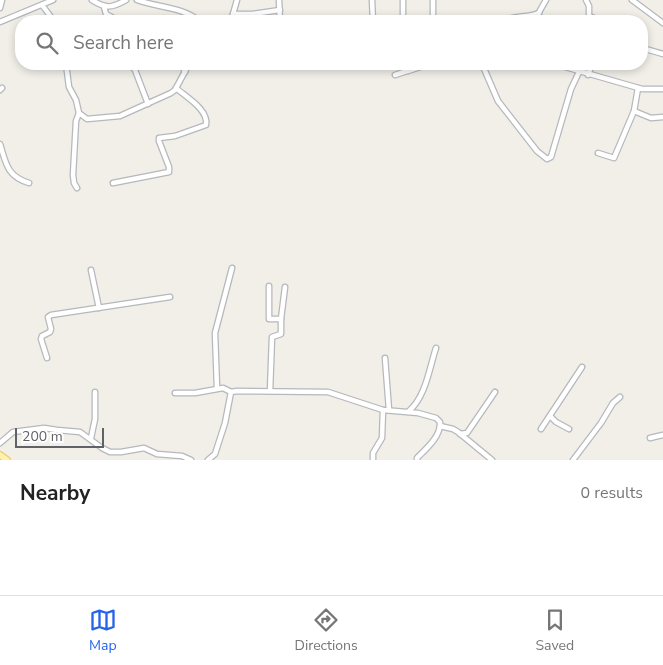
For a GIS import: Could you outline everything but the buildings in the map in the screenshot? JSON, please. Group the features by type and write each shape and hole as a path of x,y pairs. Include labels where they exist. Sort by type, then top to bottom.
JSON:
{"main road":[{"path":"0,455 7,460"}],"street":[{"path":"0,8 2,0"},
{"path":"17,15 53,0"},
{"path":"92,0 104,7 115,6 126,0"},
{"path":"136,0 188,15"},
{"path":"237,0 234,14 252,14 280,10"},
{"path":"279,0 280,15"},
{"path":"372,0 373,15"},
{"path":"403,0 403,15"},
{"path":"433,0 433,15"},
{"path":"534,15 539,13 546,0"},
{"path":"586,0 589,6 589,15"},
{"path":"632,0 663,24"},
{"path":"42,5 50,15"},
{"path":"104,7 105,13 108,15"},
{"path":"0,22 15,16"},
{"path":"648,50 663,54"},
{"path":"67,70 69,87 76,100 79,113 76,121 73,176 77,188"},
{"path":"135,70 148,104"},
{"path":"395,75 410,70"},
{"path":"485,70 498,101 536,151 547,159 550,159 552,154 579,72"},
{"path":"573,70 647,90 663,89"},
{"path":"588,75 590,70"},
{"path":"79,113 86,119 117,116 172,93 185,72"},
{"path":"113,183 169,172 169,166 158,141 159,138 176,136 206,125 206,117 198,107 176,88"},
{"path":"598,153 614,158 634,110 638,88"},
{"path":"634,110 651,118 663,118"},
{"path":"0,144 10,174 28,183"},
{"path":"217,388 215,330 232,268"},
{"path":"91,270 99,308"},
{"path":"269,286 269,319 281,319"},
{"path":"270,391 272,337 281,334 285,287"},
{"path":"47,358 41,339 51,329 48,317 62,312 170,297"},
{"path":"410,411 422,392 436,348"},
{"path":"385,358 389,410"},
{"path":"541,429 582,367"},
{"path":"175,393 195,393 217,388 225,388 231,392 328,392 382,410 410,411 436,418 440,422 440,426 432,443 417,460"},
{"path":"91,438 95,419 95,392"},
{"path":"208,460 215,454 225,423 231,392"},
{"path":"460,434 467,433 473,427 495,392"},
{"path":"573,460 601,423 614,402 620,398"},
{"path":"373,460 373,454 382,438 382,410"},
{"path":"550,416 568,429"},
{"path":"440,426 452,429 460,434 492,460"},
{"path":"0,443 13,432 41,428 76,431 91,438 102,448 110,452 142,448 157,454 182,456 190,460"},
{"path":"650,438 663,435"}]}
